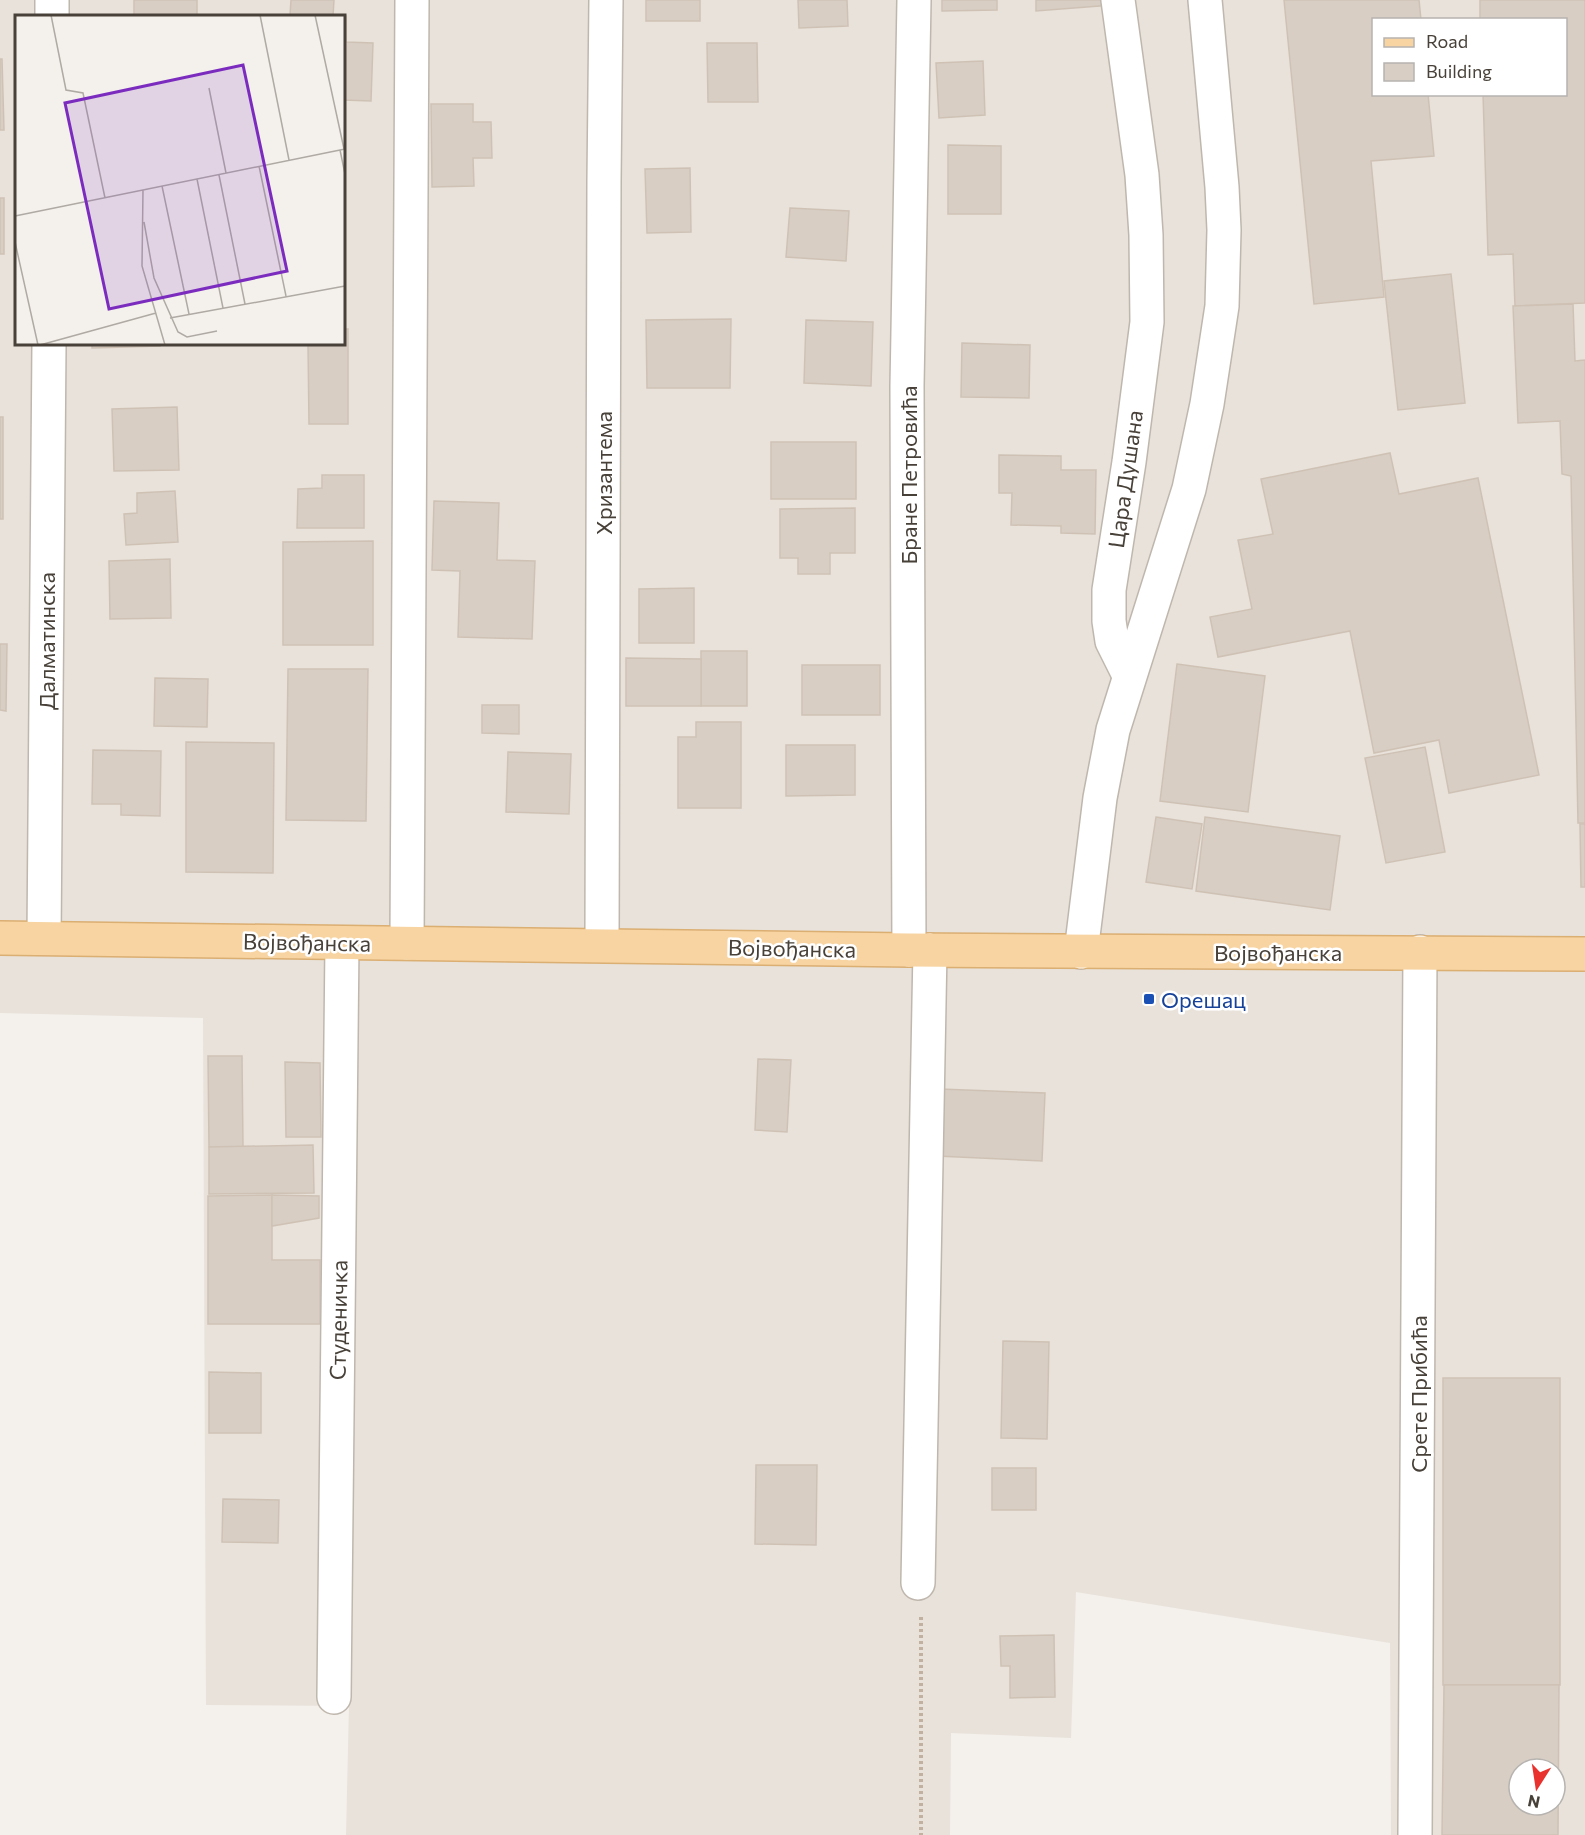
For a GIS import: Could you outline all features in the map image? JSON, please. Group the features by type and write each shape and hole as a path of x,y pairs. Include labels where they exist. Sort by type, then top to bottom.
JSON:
{"main road":[{"name":"Војвођанска","path":"0,938 1081,952 1585,954"}],"street":[{"path":"407,943 412,0"},
{"name":"Хризантема","path":"602,945 606,0"},
{"name":"Бране Петровића","path":"914,0 908,386 920,950 918,1583"},
{"name":"Цара Душана","path":"1119,0 1142,175 1147,286 1147,322 1143,361 1108,590 1112,641 1129,675"},
{"path":"1081,952 1100,798 1113,730 1189,489 1207,404 1222,306 1224,240 1222,198 1205,0"},
{"name":"Далматинска","path":"44,938 49,345"},
{"name":"Студеничка","path":"334,1697 342,943"},
{"name":"Срете Прибића","path":"1415,1835 1420,952"}],"path":[{"path":"918,1583 922,1625 921,1835"}],"shaded area":[{"path":"0,0 1585,0 1585,1835 1391,1835 1390,1643 1076,1592 1071,1738 951,1733 950,1835 346,1835 349,1706 206,1705 203,1018 0,1013"}],"building":[{"path":"134,0 197,0 197,15 134,15"},
{"path":"291,0 334,0 333,15 290,15"},
{"path":"646,0 700,0 700,21 646,21"},
{"path":"798,0 847,0 848,26 799,28"},
{"path":"942,0 997,0 997,10 942,11"},
{"path":"1036,0 1111,0 1112,5 1036,11"},
{"path":"1284,0 1419,0 1421,18 1372,18 1372,96 1428,96 1434,156 1371,161 1384,297 1314,304"},
{"path":"1480,0 1585,0 1585,303 1515,306 1513,254 1488,255 1483,96 1567,96 1567,18 1480,18"},
{"path":"345,16 346,42 373,43 371,101 345,100"},
{"path":"707,43 757,43 758,102 708,102"},
{"path":"0,59 2,59 4,130 0,130"},
{"path":"983,61 985,115 939,118 936,63"},
{"path":"431,104 473,104 473,122 491,122 492,158 473,158 474,186 432,187"},
{"path":"948,145 1001,146 1001,214 948,214"},
{"path":"690,168 691,232 647,233 645,169"},
{"path":"0,198 4,198 4,254 0,254"},
{"path":"790,208 849,211 846,261 786,257"},
{"path":"1451,274 1465,403 1398,410 1384,281"},
{"path":"1573,304 1575,361 1585,360 1585,823 1578,823 1571,476 1562,474 1560,421 1518,423 1513,306"},
{"path":"731,319 730,388 647,388 646,320"},
{"path":"806,320 873,322 871,386 804,383"},
{"path":"345,329 348,329 348,424 309,424 308,345 345,345"},
{"path":"962,343 1030,345 1029,398 961,397"},
{"path":"92,345 160,345 160,346 92,348"},
{"path":"177,407 179,470 114,471 112,409"},
{"path":"0,417 3,417 3,519 0,519"},
{"path":"771,442 856,442 856,499 771,499"},
{"path":"1390,453 1399,494 1478,478 1539,775 1449,793 1439,740 1374,753 1350,631 1218,657 1210,617 1252,609 1238,540 1273,534 1261,479"},
{"path":"999,455 1061,456 1061,470 1096,470 1095,534 1061,533 1061,526 1011,525 1012,493 999,493"},
{"path":"322,475 364,475 364,528 297,528 298,489 322,488"},
{"path":"175,491 178,542 126,545 124,514 137,513 137,493"},
{"path":"434,501 499,503 497,560 535,561 532,639 458,637 460,571 432,570"},
{"path":"855,508 855,553 830,553 830,574 798,574 798,558 780,558 780,509"},
{"path":"373,541 373,645 283,645 283,542"},
{"path":"170,559 171,618 110,619 109,561"},
{"path":"694,588 694,643 639,643 639,589"},
{"path":"0,644 7,644 6,711 0,710"},
{"path":"701,651 747,651 747,706 701,706"},
{"path":"626,658 701,659 701,706 626,706"},
{"path":"1177,664 1265,676 1248,812 1160,801"},
{"path":"802,665 880,665 880,715 802,715"},
{"path":"288,669 368,669 366,821 286,820"},
{"path":"155,678 208,679 207,727 154,726"},
{"path":"482,705 519,705 519,734 482,733"},
{"path":"696,722 741,722 741,808 678,808 678,737 696,737"},
{"path":"186,742 274,743 273,873 186,872"},
{"path":"786,745 855,745 855,795 786,796"},
{"path":"1425,747 1445,852 1386,863 1365,758"},
{"path":"93,750 161,751 160,816 121,815 121,804 92,804"},
{"path":"508,752 571,754 569,814 506,812"},
{"path":"1156,817 1202,824 1192,889 1146,882"},
{"path":"1205,817 1340,836 1330,910 1196,891"},
{"path":"1580,824 1585,824 1585,887 1581,887"},
{"path":"208,1056 242,1056 243,1147 209,1147"},
{"path":"758,1059 791,1060 787,1132 755,1130"},
{"path":"285,1062 320,1063 321,1137 286,1137"},
{"path":"940,1089 1045,1093 1042,1161 937,1156"},
{"path":"313,1145 314,1193 209,1194 209,1147"},
{"path":"272,1195 272,1260 320,1260 320,1324 208,1324 208,1196"},
{"path":"272,1195 319,1196 319,1218 272,1226"},
{"path":"1003,1341 1049,1342 1047,1439 1001,1438"},
{"path":"209,1372 261,1373 261,1433 209,1433"},
{"path":"1443,1378 1560,1378 1560,1685 1443,1685"},
{"path":"756,1465 817,1465 816,1545 755,1544"},
{"path":"992,1468 1036,1468 1036,1510 992,1510"},
{"path":"223,1499 279,1500 278,1543 222,1542"},
{"path":"1054,1635 1055,1697 1010,1698 1010,1666 1001,1666 1000,1636"},
{"path":"1444,1685 1559,1685 1559,1757 1507,1757 1507,1817 1558,1817 1558,1835 1442,1835"}],"place":[{"name":"Орешац","path":"1149,999"}]}
